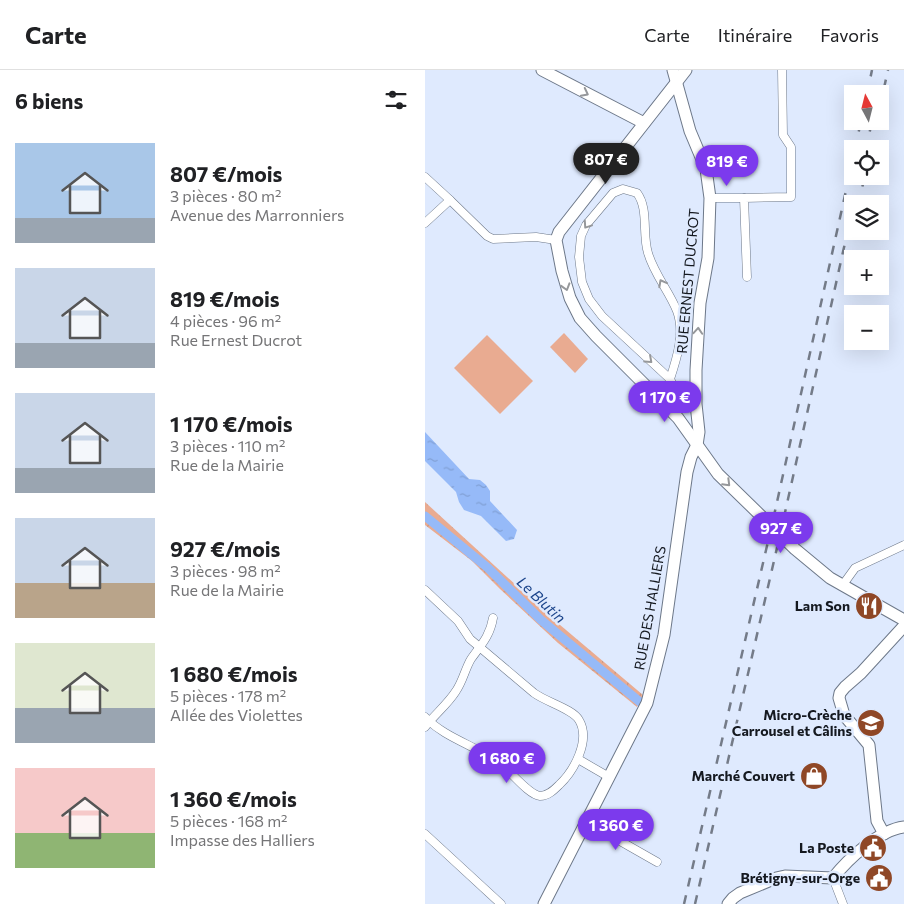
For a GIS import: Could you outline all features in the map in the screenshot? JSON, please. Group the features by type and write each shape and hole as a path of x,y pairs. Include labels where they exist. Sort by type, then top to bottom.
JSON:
{"main road":[{"path":"542,70 644,123"},
{"path":"673,70 685,110"},
{"path":"685,71 559,232 556,240 565,285 580,318 678,420 718,474 751,507 829,578 904,620"},
{"path":"685,71 685,110"},
{"name":"RUE ERNEST DUCROT","path":"685,110 690,131 706,169 710,198 708,258 700,303 696,400 699,432 697,445"},
{"path":"678,420 697,416"},
{"path":"678,420 691,458"},
{"name":"RUE DES HALLIERS","path":"544,904 647,703 664,634 687,472 697,445"},
{"path":"884,834 877,821 869,745 844,715 839,698 845,687 904,626"},
{"path":"728,904 740,893 776,878 785,876 833,878 839,870 870,843 892,829 904,827"}],"street":[{"path":"710,198 791,197 791,147 783,135 782,70"},
{"path":"425,177 487,236 493,239 536,237 556,240"},
{"path":"670,379 678,350 680,336 679,319 677,311 655,270 648,252 641,201 637,193 623,189 613,193 583,230 579,257 581,275 589,299 602,316 670,379 680,400 678,420"},
{"path":"744,198 747,277"},
{"path":"425,223 450,200"},
{"path":"680,400 696,400"},
{"path":"842,586 855,568 904,545"},
{"path":"425,590 457,621 470,638 481,647 539,697 577,716 583,728 578,759 568,776 547,795 537,795 527,789 501,764 426,722 444,707 457,691 470,660 481,647 491,629 493,618"},
{"path":"578,759 609,777"},
{"path":"585,821 657,862"},
{"path":"425,834 501,904"},
{"path":"833,878 843,904"}],"green space":[{"path":"564,333 588,359 575,373 550,347"},
{"path":"487,335 533,381 500,414 454,368"},
{"path":"425,502 553,619 643,695 637,707 558,643 472,561 425,525"}],"water":[{"path":"425,432 469,479 480,480 486,485 490,491 490,501 517,530 514,539 506,541 481,516 464,510 456,492 425,461"}],"waterway":[{"name":"Le Blutin","path":"425,516 488,568 541,620 640,702"}],"railway":[{"path":"869,85 872,70"},
{"path":"885,85 888,70"},
{"path":"857,140 859,130"},
{"path":"868,140 870,130"},
{"path":"684,904 773,520 847,185"},
{"path":"860,195 863,185"},
{"path":"695,904 846,240"}],"place":[{"name":"Lam Son","path":"869,606"},
{"name":"Micro-Crèche Carrousel et Câlins","path":"871,723"},
{"name":"Marché Couvert","path":"814,776"},
{"name":"La Poste","path":"873,848"},
{"name":"Brétigny-sur-Orge","path":"879,878"}]}
